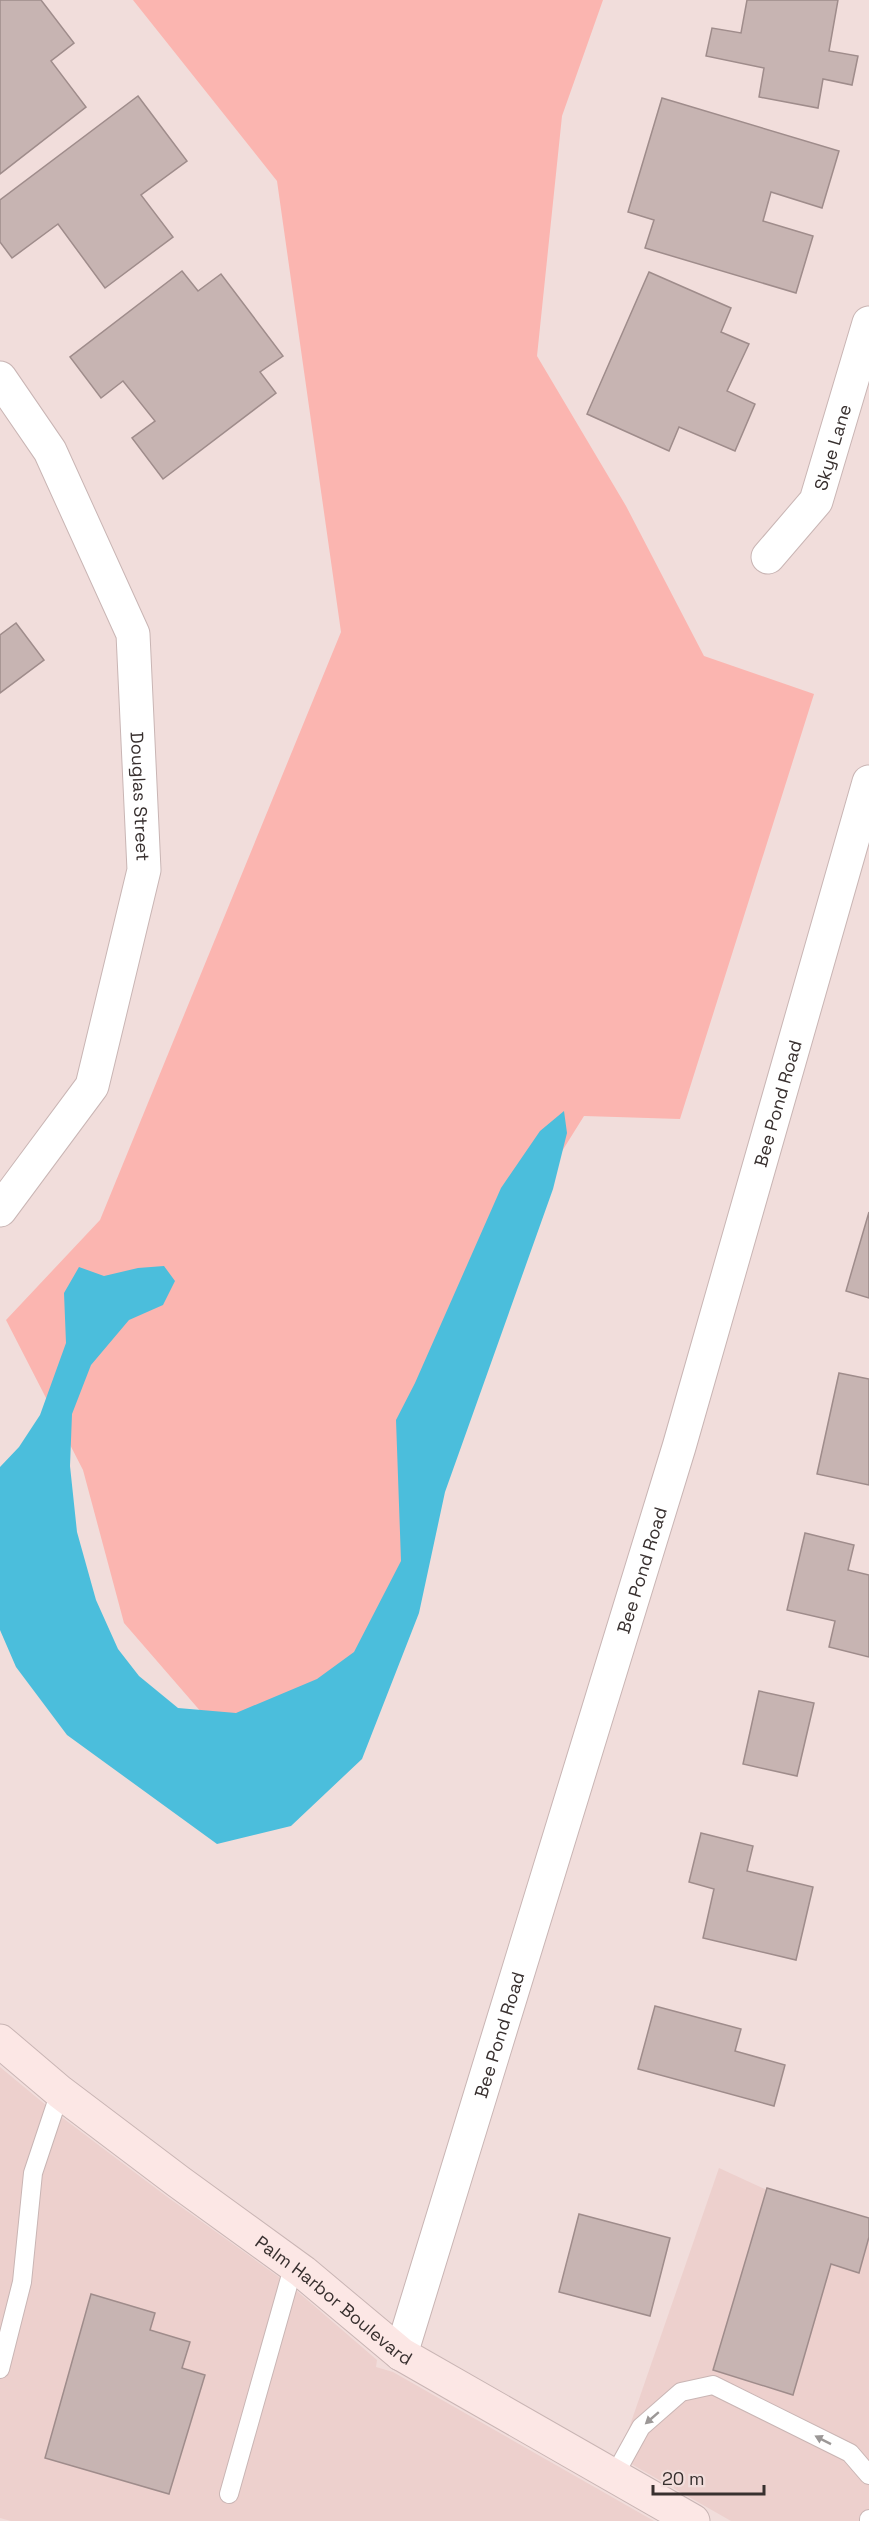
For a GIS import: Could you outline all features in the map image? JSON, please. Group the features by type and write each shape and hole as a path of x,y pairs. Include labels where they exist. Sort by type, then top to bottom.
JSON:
{"main road":[{"name":"Palm Harbor Boulevard","path":"0,2041 60,2092 179,2182 294,2264 401,2354 693,2521"}],"street":[{"name":"Skye Lane","path":"768,557 816,501 869,322"},
{"name":"Douglas Street","path":"0,378 50,451 133,634 144,870 92,1086 0,1210"},
{"name":"Bee Pond Road","path":"401,2354 679,1447 869,782"}],"lane":[{"path":"0,2369 22,2282 33,2173 60,2092"},
{"path":"229,2494 294,2264"},
{"path":"614,2476 641,2427 681,2392 713,2385 850,2453 869,2475"}],"shaded area":[{"path":"133,0 603,0 562,116 537,356 626,506 704,656 814,694 680,1119 584,1116 484,1276 419,1543 365,1668 215,1728 124,1623 83,1470 6,1320 100,1220 341,632 277,181"},
{"path":"0,2067 47,2106 166,2196 290,2285 377,2360 376,2367 393,2372 654,2521 11,2521 0,2518"},
{"path":"719,2168 869,2237 869,2521 731,2521 619,2457"}],"water":[{"path":"564,1111 567,1133 553,1189 445,1492 419,1613 362,1759 291,1826 217,1844 67,1735 16,1667 0,1630 0,1467 19,1447 40,1415 66,1343 64,1293 79,1267 104,1276 138,1268 164,1266 175,1281 163,1305 129,1320 91,1365 72,1414 70,1466 77,1532 96,1600 118,1649 139,1676 178,1708 236,1713 317,1679 354,1652 401,1561 396,1420 415,1383 501,1188 540,1131"}],"building":[{"path":"0,0 41,0 74,43 51,61 86,107 0,174"},
{"path":"747,0 838,0 829,51 858,56 852,85 823,79 818,108 759,97 764,68 706,56 712,28 741,33"},
{"path":"138,96 187,161 141,195 173,237 105,288 58,224 12,258 0,242 0,200"},
{"path":"662,98 839,151 822,208 771,192 763,221 813,236 796,293 645,248 654,220 628,212"},
{"path":"182,271 198,291 221,274 283,356 260,372 276,393 163,479 132,438 155,421 123,381 101,398 70,357"},
{"path":"649,272 731,308 721,332 749,344 727,391 755,404 735,451 679,427 669,451 587,414"},
{"path":"16,623 44,660 0,693 0,635"},
{"path":"869,1212 869,1298 846,1291"},
{"path":"839,1373 869,1379 869,1485 817,1474"},
{"path":"805,1533 854,1545 848,1570 869,1575 869,1657 829,1647 835,1621 787,1610"},
{"path":"759,1691 814,1703 797,1776 743,1764"},
{"path":"701,1833 753,1846 747,1871 813,1887 796,1960 703,1938 714,1889 689,1882"},
{"path":"655,2006 741,2029 735,2051 785,2065 774,2106 638,2069"},
{"path":"767,2188 869,2218 869,2237 859,2273 831,2264 793,2395 713,2370"},
{"path":"579,2214 670,2238 650,2316 559,2292"},
{"path":"91,2294 155,2313 150,2330 190,2342 182,2368 205,2375 169,2494 45,2458"}]}
